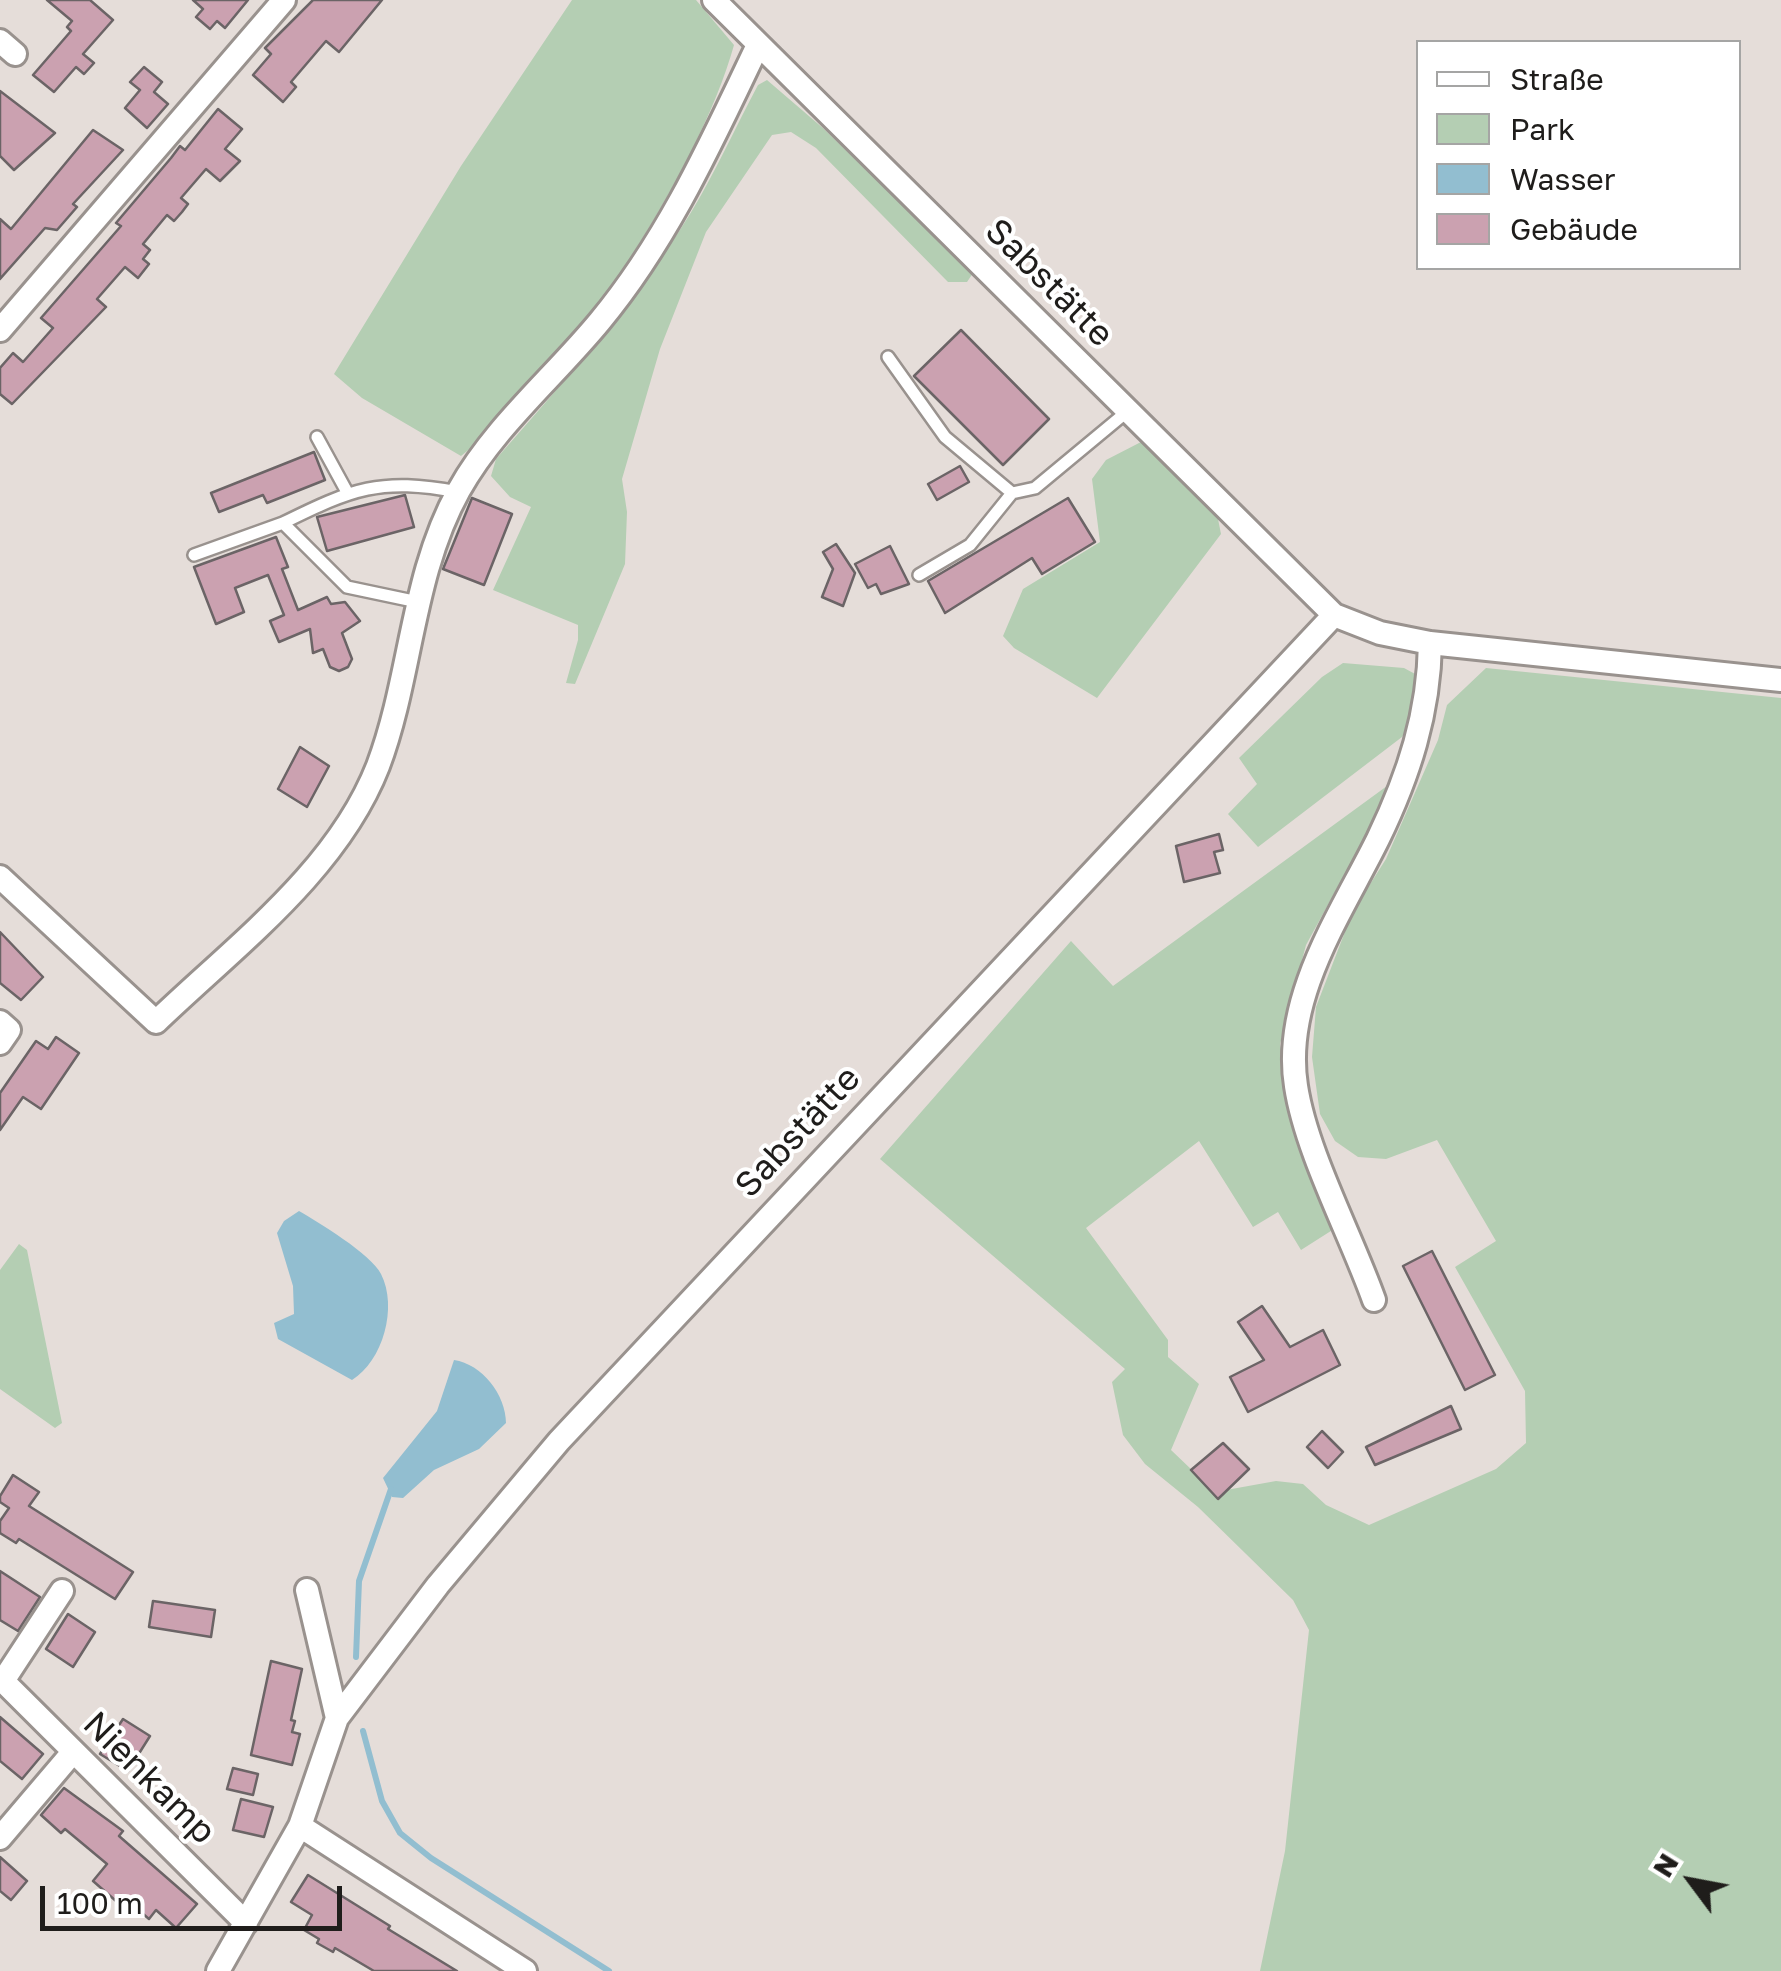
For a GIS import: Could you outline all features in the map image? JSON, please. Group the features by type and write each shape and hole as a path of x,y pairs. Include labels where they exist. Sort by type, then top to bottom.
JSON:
{"street":[{"path":"0,330 284,0"},
{"name":"Sabstätte","path":"714,0 1334,616 1430,643 1781,680"},
{"path":"0,877 156,1022 309,874 358,814 379,762 427,563 458,492 481,455 602,319 681,204 758,46"},
{"name":"Sabstätte","path":"337,1718 438,1585 559,1440 1334,616"},
{"path":"1374,1300 1296,1088 1294,1040 1324,946 1378,838 1418,739 1429,691 1430,643"},
{"path":"0,1022 8,1030 0,1043"},
{"path":"218,1971 300,1826 337,1718 307,1590"},
{"name":"Nienkamp","path":"62,1591 2,1680 246,1923"},
{"path":"0,1838 73,1752"},
{"path":"300,1826 524,1971"}],"lane":[{"path":"888,357 946,438 1012,493"},
{"path":"919,575 970,545 1012,493 1034,488 1128,410"},
{"path":"317,437 347,492"},
{"path":"194,556 283,523 347,492 408,482 458,492"},
{"path":"283,523 347,586 418,602"}],"green space":[{"path":"572,0 696,0 734,45 691,151 623,268 543,377 461,456 362,398 334,374 461,166"},
{"path":"767,80 824,129 973,273 967,282 948,282 816,148 791,132 772,135 706,232 660,349 622,479 627,512 625,564 575,684 566,683 578,640 578,625 493,590 531,507 510,497 491,476 496,459 598,340 669,247 758,85"},
{"path":"1141,442 1218,519 1221,534 1097,698 1014,648 1003,636 1023,589 1100,542 1092,479 1106,460"},
{"path":"1343,663 1404,668 1417,675 1413,721 1402,737 1258,847 1228,814 1257,784 1239,758 1322,677"},
{"path":"1486,668 1781,698 1781,1971 1260,1971 1285,1851 1309,1630 1293,1600 1198,1507 1145,1464 1123,1435 1112,1382 1125,1369 880,1159 1071,941 1113,986 1387,786 1371,826 1306,945 1280,1044 1295,1118 1334,1229 1301,1250 1278,1212 1253,1227 1199,1141 1086,1228 1168,1340 1168,1357 1199,1384 1171,1450 1215,1492 1276,1481 1303,1484 1326,1505 1369,1525 1496,1469 1526,1443 1525,1391 1455,1267 1496,1241 1437,1140 1386,1159 1358,1157 1335,1141 1320,1114 1312,1057 1316,1007 1353,911 1386,859 1438,740 1447,705"},
{"path":"19,1244 27,1250 62,1423 55,1428 0,1389 0,1270"}],"water":[{"path":"299,1211 367,1257 386,1287 387,1317 379,1347 352,1380 278,1339 274,1323 294,1314 293,1286 277,1233 284,1221"},
{"path":"454,1360 474,1368 491,1382 502,1402 506,1423 479,1449 434,1470 403,1498 392,1497 383,1478 437,1411"}],"building":[{"path":"47,0 90,0 113,20 83,54 94,63 84,74 76,67 54,92 33,75 71,31 67,27 72,21"},
{"path":"193,0 248,0 225,28 217,21 210,29 196,17 203,9"},
{"path":"313,0 382,0 339,52 326,41 291,82 296,87 283,102 253,75 271,54 265,48"},
{"path":"144,67 162,82 154,92 168,104 147,128 125,108 140,90 130,82"},
{"path":"0,91 55,133 14,170 0,156"},
{"path":"218,109 242,129 225,149 240,161 220,181 206,169 181,198 188,204 182,212 174,221 167,215 143,244 150,250 143,259 149,264 138,278 125,267 97,299 106,307 12,404 0,394 0,368 13,353 23,362 53,328 41,318 121,226 116,223 180,146 185,150"},
{"path":"93,130 123,150 73,204 77,207 57,230 45,228 0,279 0,219 11,229"},
{"path":"961,330 1049,419 1003,465 914,376"},
{"path":"314,452 325,480 267,503 263,495 219,512 211,493"},
{"path":"960,466 969,482 937,500 928,484"},
{"path":"405,495 414,527 327,551 317,517"},
{"path":"472,498 512,514 484,585 443,569"},
{"path":"1068,498 1095,542 1042,574 1032,558 945,613 928,581"},
{"path":"276,537 288,567 282,569 298,610 327,597 331,604 345,602 360,621 342,633 352,659 348,667 339,671 330,667 323,649 313,653 310,629 279,642 270,621 284,615 268,575 235,588 244,612 216,624 194,567"},
{"path":"836,544 855,573 843,606 822,597 833,569 823,552"},
{"path":"890,546 909,584 881,594 876,584 868,588 855,564"},
{"path":"300,747 329,766 307,807 278,789"},
{"path":"1219,834 1223,850 1214,852 1220,873 1184,882 1176,846"},
{"path":"0,932 43,977 21,1000 0,983"},
{"path":"56,1037 79,1053 41,1109 23,1097 0,1130 0,1093 36,1041 48,1049"},
{"path":"1432,1251 1495,1375 1465,1390 1403,1266"},
{"path":"1262,1306 1290,1347 1323,1330 1340,1365 1248,1412 1230,1377 1264,1360 1238,1322"},
{"path":"1451,1406 1461,1429 1375,1465 1366,1447"},
{"path":"1322,1431 1343,1452 1328,1468 1307,1447"},
{"path":"1223,1443 1249,1469 1218,1499 1191,1470"},
{"path":"13,1475 39,1492 29,1506 133,1572 115,1599 19,1539 16,1543 0,1533 0,1521 9,1508 0,1502 0,1496"},
{"path":"0,1571 40,1597 18,1631 0,1620"},
{"path":"153,1601 215,1610 211,1637 149,1627"},
{"path":"68,1614 95,1632 73,1667 46,1649"},
{"path":"271,1661 302,1669 291,1720 295,1721 292,1732 300,1734 292,1765 251,1755"},
{"path":"0,1717 43,1754 22,1779 0,1761"},
{"path":"123,1719 150,1736 128,1771 100,1754"},
{"path":"233,1768 258,1774 253,1795 227,1789"},
{"path":"64,1788 123,1831 119,1836 197,1904 176,1928 156,1910 149,1919 121,1895 116,1901 93,1881 107,1864 65,1829 61,1833 41,1815"},
{"path":"241,1799 273,1807 264,1837 233,1830"},
{"path":"0,1857 27,1881 11,1900 0,1891"},
{"path":"308,1875 457,1971 374,1971 335,1948 333,1952 317,1943 319,1939 304,1930 312,1915 291,1902"}],"waterway":[{"path":"356,1657 359,1581 391,1489"},
{"path":"363,1731 382,1801 400,1833 431,1858 609,1971"}]}
